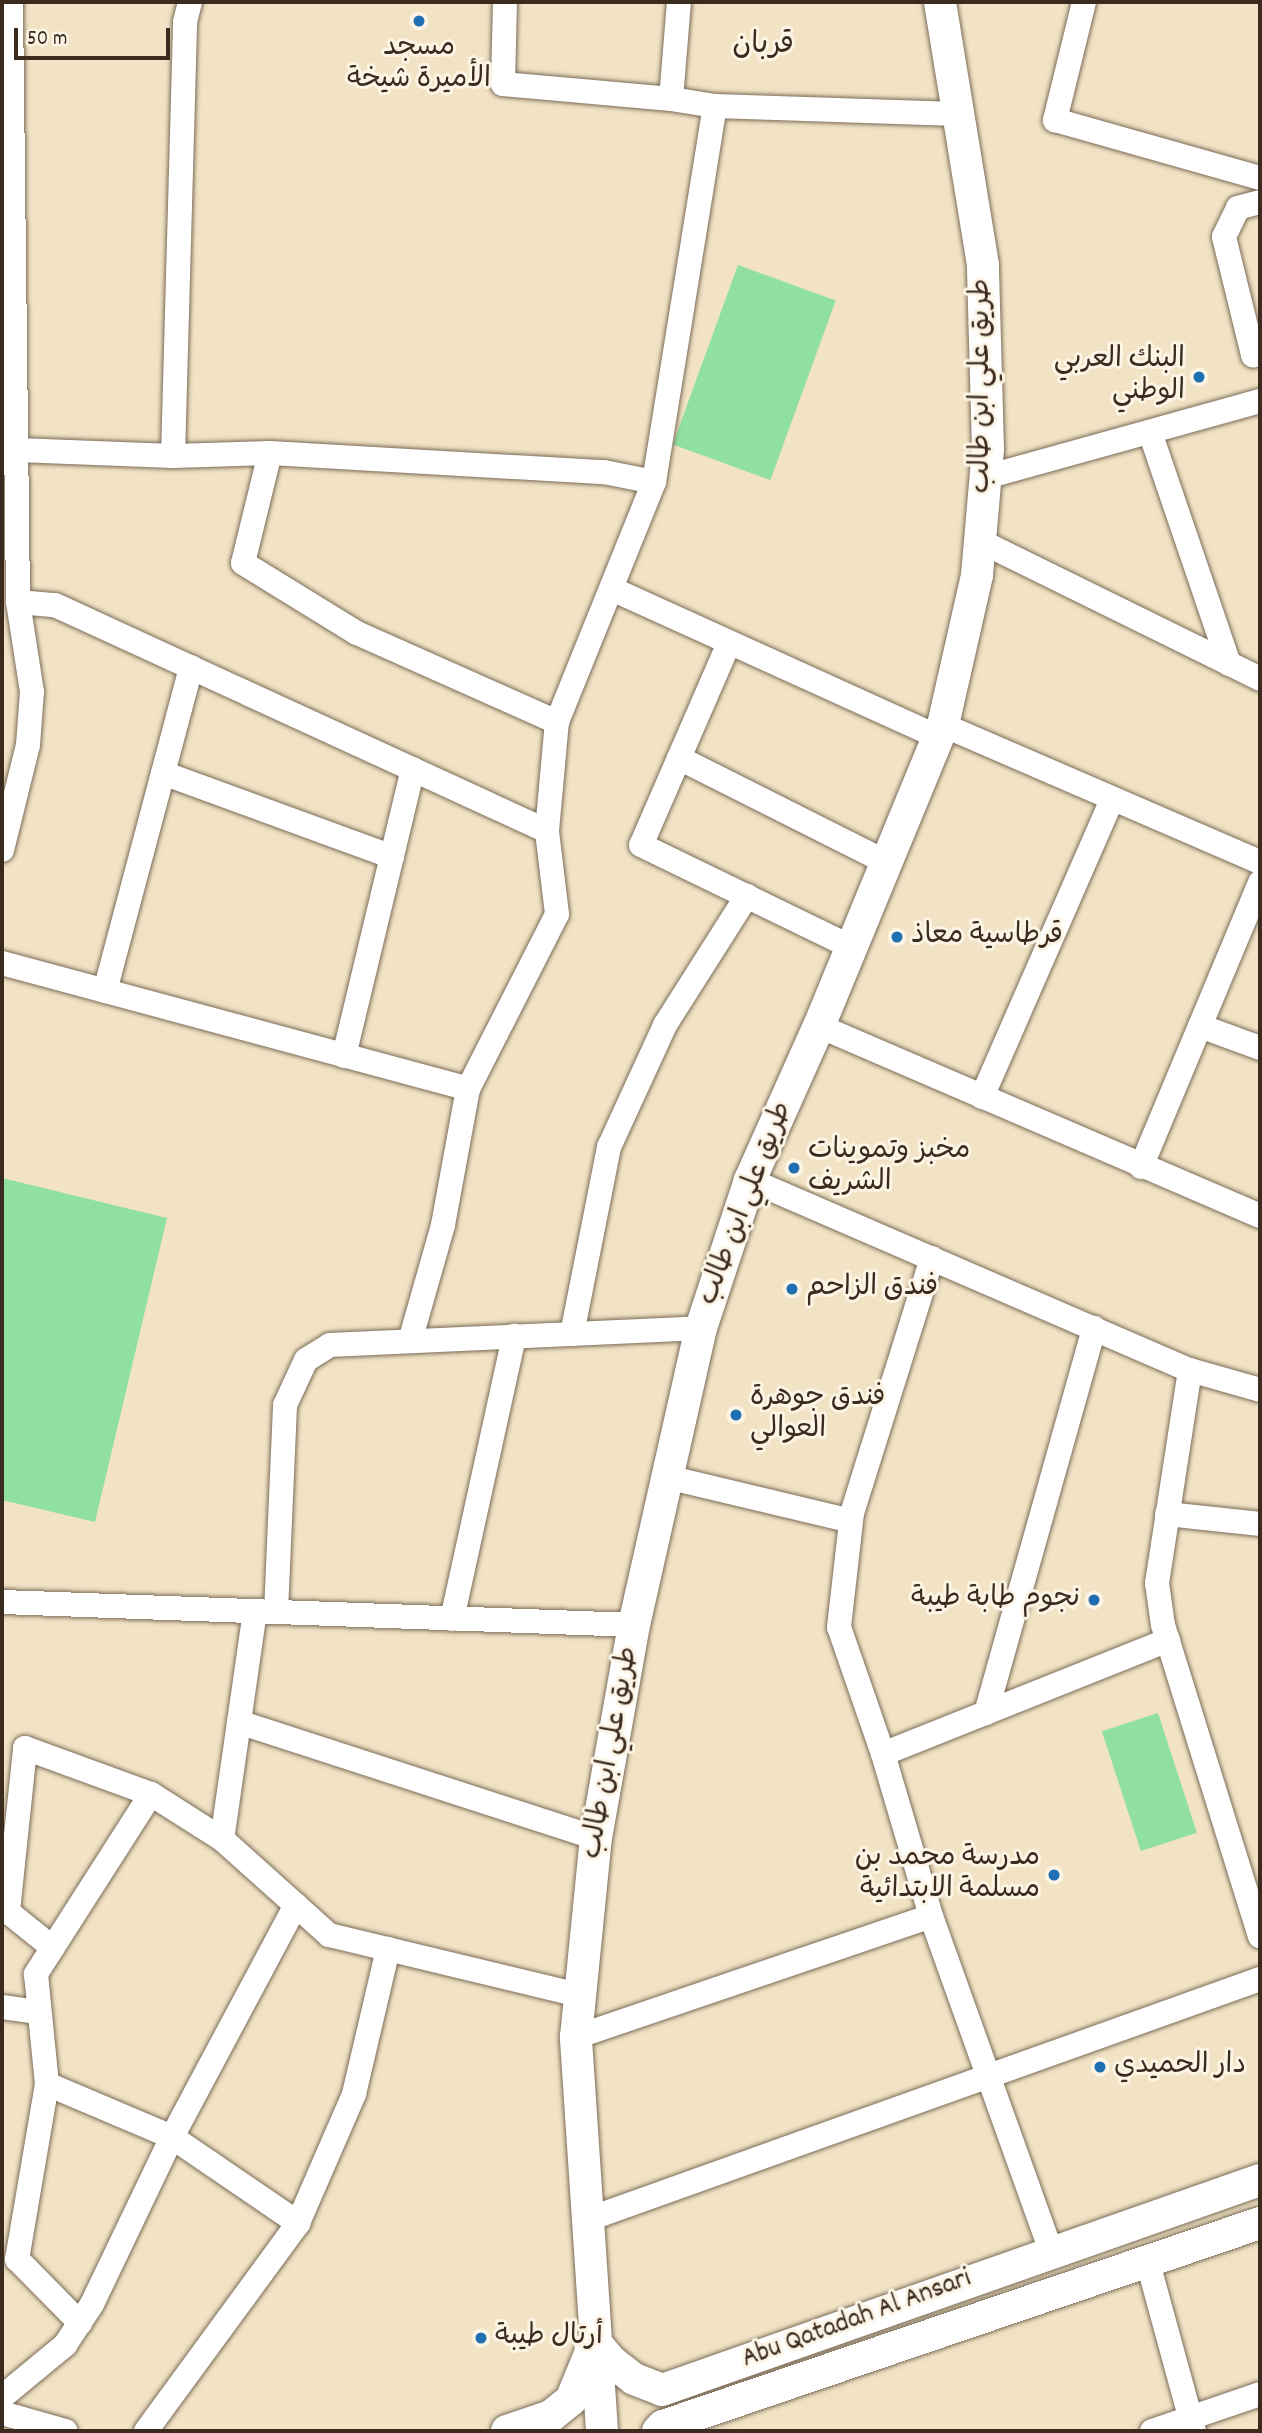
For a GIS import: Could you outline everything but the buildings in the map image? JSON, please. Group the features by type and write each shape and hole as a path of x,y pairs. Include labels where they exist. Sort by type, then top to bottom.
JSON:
{"main road":[{"name":"طريق علي ابن طالب","path":"603,2431 576,2037 578,1995 596,1838 634,1625 701,1328 750,1180 819,1026 941,731 977,575 988,449 983,265 940,2"},
{"name":"Abu Qatadah Al Ansari","path":"595,2342 611,2361 635,2379 662,2390 1051,2251 1260,2180"},
{"name":"Abu Qatadah Al Ansari","path":"657,2431 663,2426 1148,2263 1260,2222"},
{"path":"507,2431 551,2416 571,2400 595,2342"}],"street":[{"path":"2,850 28,745 32,692 18,602 9,491 17,450 9,364 11,2"},
{"path":"173,456 185,22 190,2"},
{"path":"505,2 503,84 671,99 715,106 957,114"},
{"path":"671,99 679,2"},
{"path":"1084,2 1055,120 1260,178"},
{"path":"410,1341 443,1225 468,1089 557,914 547,831 557,722 654,482 715,106"},
{"path":"1260,202 1238,208 1224,237 1254,355 1260,353"},
{"path":"986,477 1260,401"},
{"path":"1150,432 1228,664"},
{"path":"17,450 173,456 270,453 604,472 654,482"},
{"path":"270,453 243,563 357,633 557,722"},
{"path":"980,541 1260,679"},
{"path":"612,589 729,643 1260,862"},
{"path":"18,602 55,605 547,831"},
{"path":"729,643 641,845 852,947"},
{"path":"105,991 191,667"},
{"path":"679,758 886,862"},
{"path":"344,1056 413,769"},
{"path":"163,773 392,857"},
{"path":"982,1097 1112,799"},
{"path":"1141,1167 1260,882"},
{"path":"572,1334 609,1147 665,1025 747,896"},
{"path":"2,962 468,1089"},
{"path":"819,1026 1260,1216"},
{"path":"1200,1026 1260,1048"},
{"path":"750,1180 1190,1370 1260,1390"},
{"path":"932,1258 851,1521 839,1627 883,1754 931,1916 1051,2251"},
{"path":"222,1839 239,1722 265,1612 285,1405 306,1360 330,1345 701,1328"},
{"path":"986,1713 1094,1328"},
{"path":"452,1619 514,1336"},
{"path":"1190,1370 1157,1583 1168,1640 1260,1936"},
{"path":"667,1477 851,1521"},
{"path":"1167,1514 1260,1524"},
{"path":"2,1602 634,1625"},
{"path":"883,1754 1168,1640"},
{"path":"239,1722 596,1838"},
{"path":"53,1948 5,1909 9,1826 25,1748 151,1794 222,1839 328,1935 578,1995"},
{"path":"80,2323 17,2259 47,2084 36,1975 151,1794"},
{"path":"2,2397 65,2345 92,2304 172,2137 296,1905"},
{"path":"576,2037 931,1916"},
{"path":"146,2431 298,2222 354,2094 388,1949"},
{"path":"589,2219 1260,1979"},
{"path":"2,2007 39,2012"},
{"path":"47,2084 172,2137 298,2222"},
{"path":"1148,2263 1193,2425"},
{"path":"1152,2431 1193,2425 1260,2394"},
{"path":"2,2413 65,2431"}],"green space":[{"path":"738,265 836,301 770,480 673,444"},
{"path":"2,1178 167,1218 95,1522 2,1500"},
{"path":"1158,1713 1197,1833 1141,1851 1102,1731"}],"place":[{"name":"مسجد الأميرة شيخة","path":"419,21"},
{"name":"البنك العربي الوطني","path":"1199,377"},
{"name":"قرطاسية معاذ","path":"897,937"},
{"name":"مخبز وتموينات الشريف","path":"794,1168"},
{"name":"فندق الزاحم","path":"792,1289"},
{"name":"فندق جوهرة العوالي","path":"736,1415"},
{"name":"نجوم طابة طيبة","path":"1094,1600"},
{"name":"مدرسة محمد بن مسلمة الابتدائية","path":"1054,1875"},
{"name":"دار الحميدي","path":"1100,2067"},
{"name":"أرتال طيبة","path":"481,2338"}],"district":[{"name":"قربان","path":"763,47"}]}
